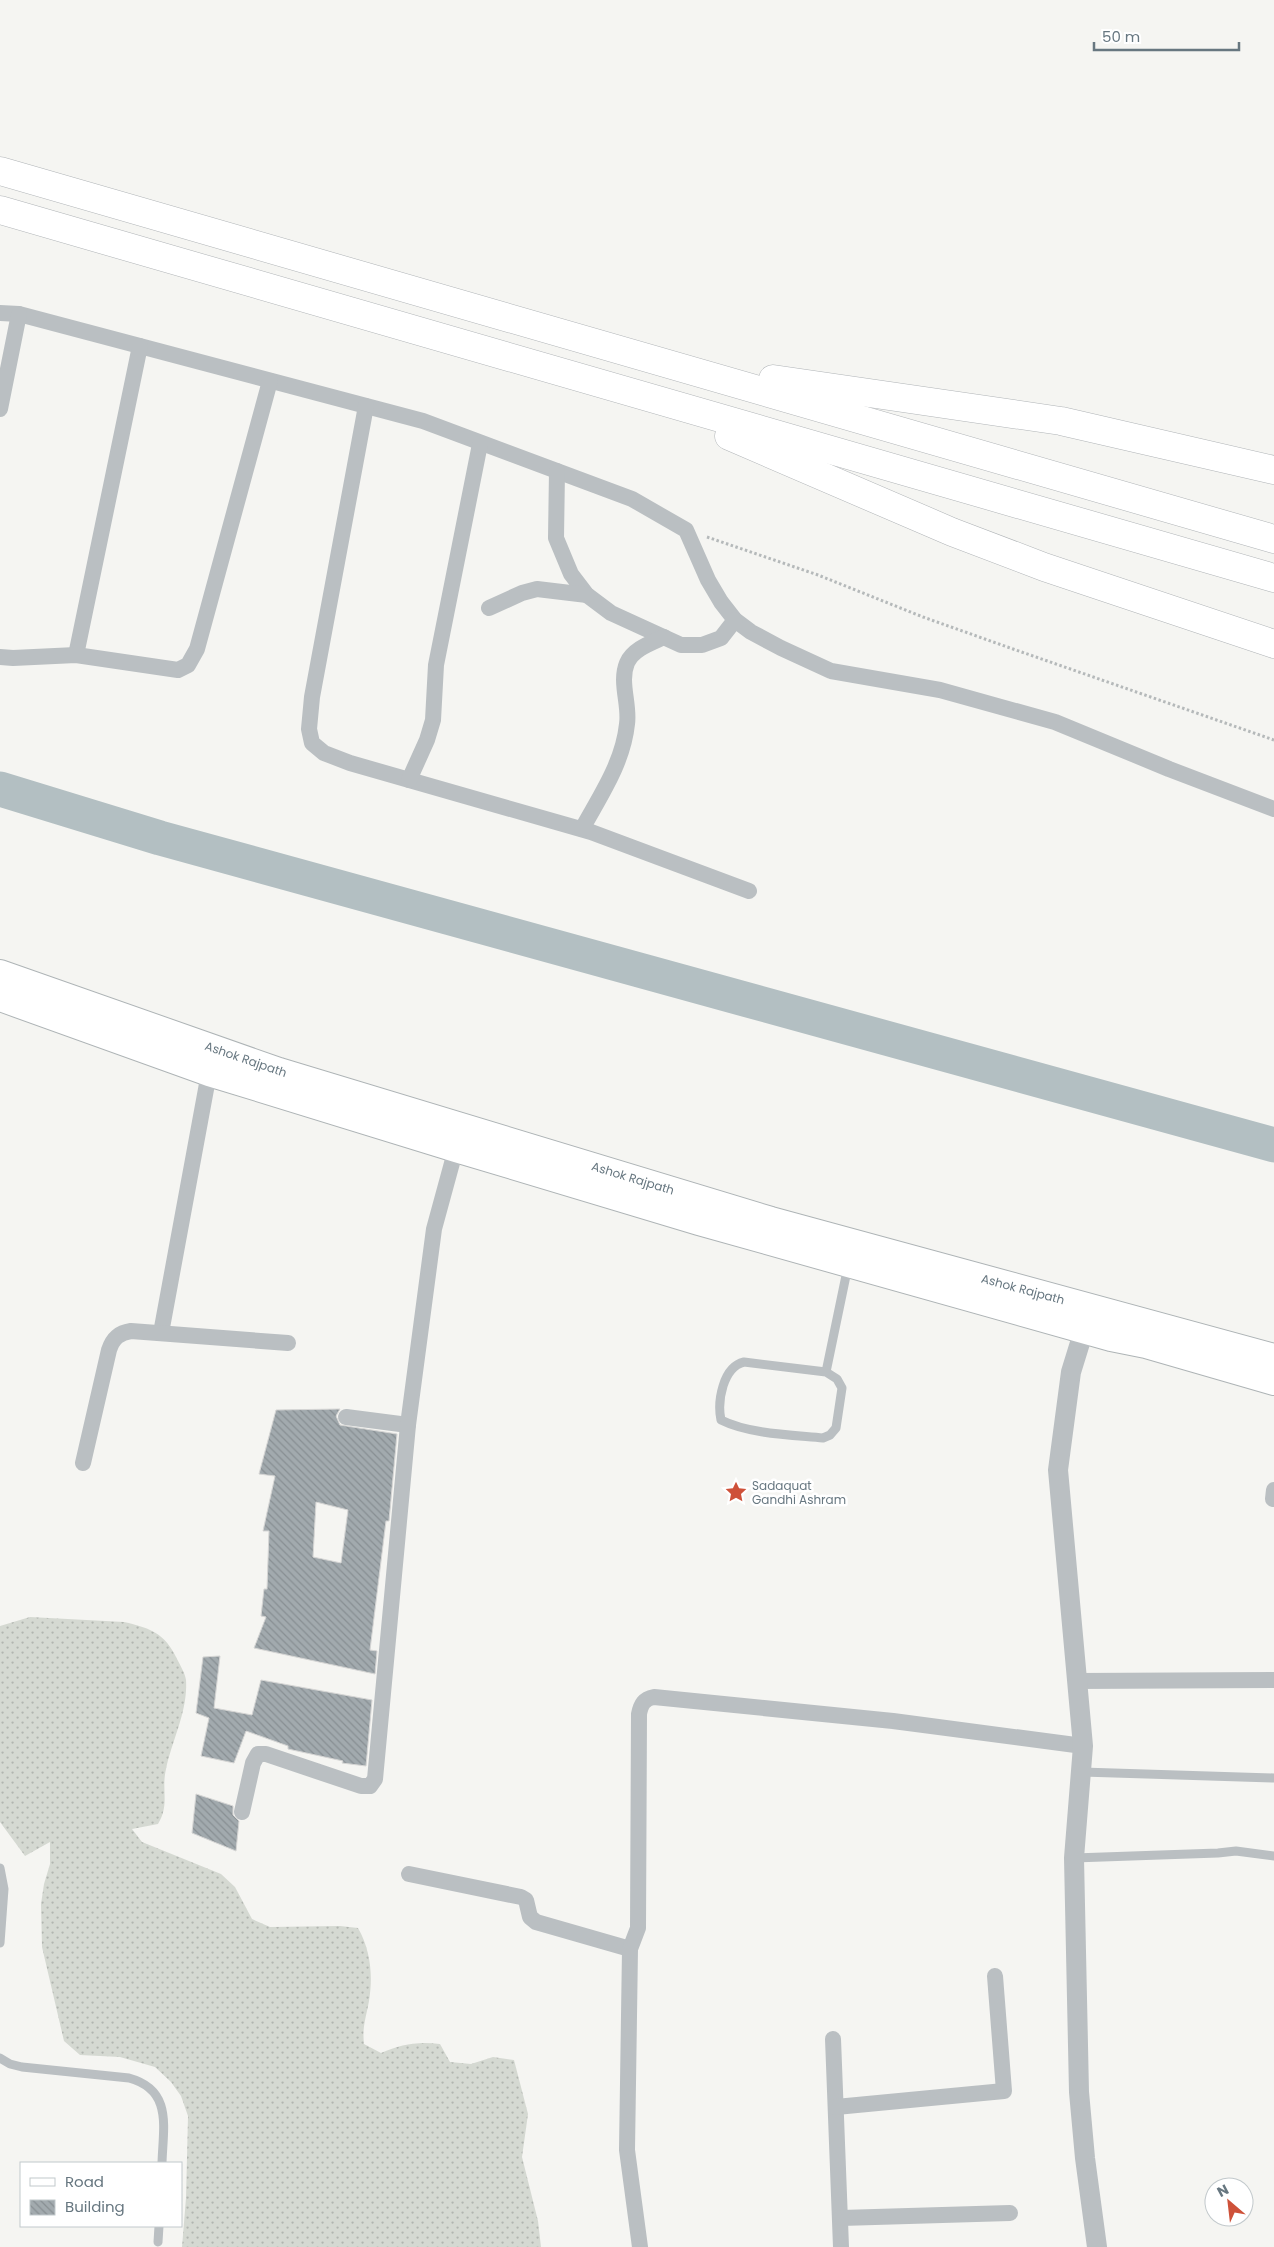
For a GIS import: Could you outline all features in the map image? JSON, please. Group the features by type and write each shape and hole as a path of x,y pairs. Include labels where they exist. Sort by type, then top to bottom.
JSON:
{"highway":[{"path":"0,171 1274,539"},
{"path":"0,210 1274,578"},
{"path":"673,364 1061,421 1274,470"},
{"path":"620,390 952,532 1044,567 1274,644"}],"main road":[{"name":"Ashok Rajpath","path":"0,973 699,1222 851,1254 1087,1318 1274,1358"},
{"name":"Ashok Rajpath","path":"0,998 209,1073 459,1138"},
{"name":"Ashok Rajpath","path":"1087,1318 1111,1338 1146,1345 1274,1382"}],"street":[{"path":"0,313 19,314 424,422 632,499 686,530 708,580 734,620 751,632 781,648 831,671 940,690 1055,722 1168,769 1274,809"},
{"path":"0,409 19,314"},
{"path":"76,655 140,346"},
{"path":"0,657 76,655 178,670 188,665 197,649 270,381"},
{"path":"366,406 312,697 309,729 312,743 324,753 350,763 582,829 749,891"},
{"path":"409,780 427,740 433,720 436,665 480,444"},
{"path":"557,471 556,538 571,574 587,595 611,613 681,644 702,646 721,638 734,620"},
{"path":"489,608 522,593 537,589 587,595"},
{"path":"582,829 620,758 624,744 628,722 624,677 627,664 631,656 642,647 664,637"},
{"path":"161,1333 209,1073 220,1050"},
{"path":"242,1812 253,1763 258,1754 266,1754 361,1786 370,1786 375,1779 408,1425 434,1229 459,1138"},
{"path":"1087,1318 1071,1372 1058,1470 1083,1746 1074,1858 1079,2092 1085,2158 1097,2247"},
{"path":"83,1462 108,1350 112,1341 118,1335 132,1331 288,1343"},
{"path":"346,1417 408,1425"},
{"path":"1077,1680 1274,1680"},
{"path":"640,2247 627,2150 630,1949 638,1928 639,1714 641,1705 647,1698 654,1697 893,1722 1083,1746"},
{"path":"409,1874 521,1897 526,1900 530,1916 536,1922 630,1949"},
{"path":"836,2108 1004,2092 995,1976"},
{"path":"833,2039 841,2247"},
{"path":"841,2218 1010,2213"}],"lane":[{"path":"826,1372 851,1254"},
{"path":"744,1362 826,1372 837,1379 842,1388 836,1428 830,1435 823,1438 775,1433 729,1424 721,1420 719,1411 724,1389 729,1371 735,1364 744,1362"},
{"path":"1082,1772 1274,1778"},
{"path":"1074,1858 1236,1851 1274,1856"},
{"path":"0,1868 4,1889 0,1943"},
{"path":"0,2058 10,2064 22,2067 129,2078 142,2081 150,2086 161,2105 164,2121 162,2162"},
{"path":"158,2242 159,2227"}],"path":[{"path":"686,530 818,575 923,617 1274,740"}],"shaded area":[{"path":"30,1617 124,1622 149,1629 162,1637 167,1643 185,1675 185,1703 166,1769 164,1810 158,1824 132,1829 142,1842 221,1874 235,1887 252,1919 270,1927 340,1926 358,1928 366,1946 371,1973 369,2001 364,2027 364,2044 381,2053 410,2044 440,2044 450,2062 471,2064 493,2057 514,2060 528,2114 522,2157 538,2221 541,2247 182,2247 186,2198 188,2116 181,2096 171,2082 155,2067 120,2057 80,2055 64,2041 42,1947 41,1904 50,1864 50,1842 25,1856 0,1822 0,1626"}],"building":[{"path":"340,1409 336,1416 340,1425 397,1434 389,1521 386,1521 370,1650 377,1651 375,1674 254,1648 266,1617 261,1616 264,1589 267,1589 269,1531 263,1531 275,1476 259,1474 276,1410","holes":["316,1502 348,1510 341,1563 313,1557"]},
{"path":"220,1656 214,1708 252,1715 261,1680 372,1700 366,1766 342,1763 343,1761 288,1749 288,1746 246,1731 234,1763 201,1756 209,1718 196,1713 203,1657"},
{"path":"196,1794 233,1806 233,1815 239,1821 236,1851 192,1833"}],"waterway":[{"path":"0,789 160,838 1274,1145"}],"place":[{"name":"Sadaquat Gandhi Ashram","path":"736,1492"}]}
